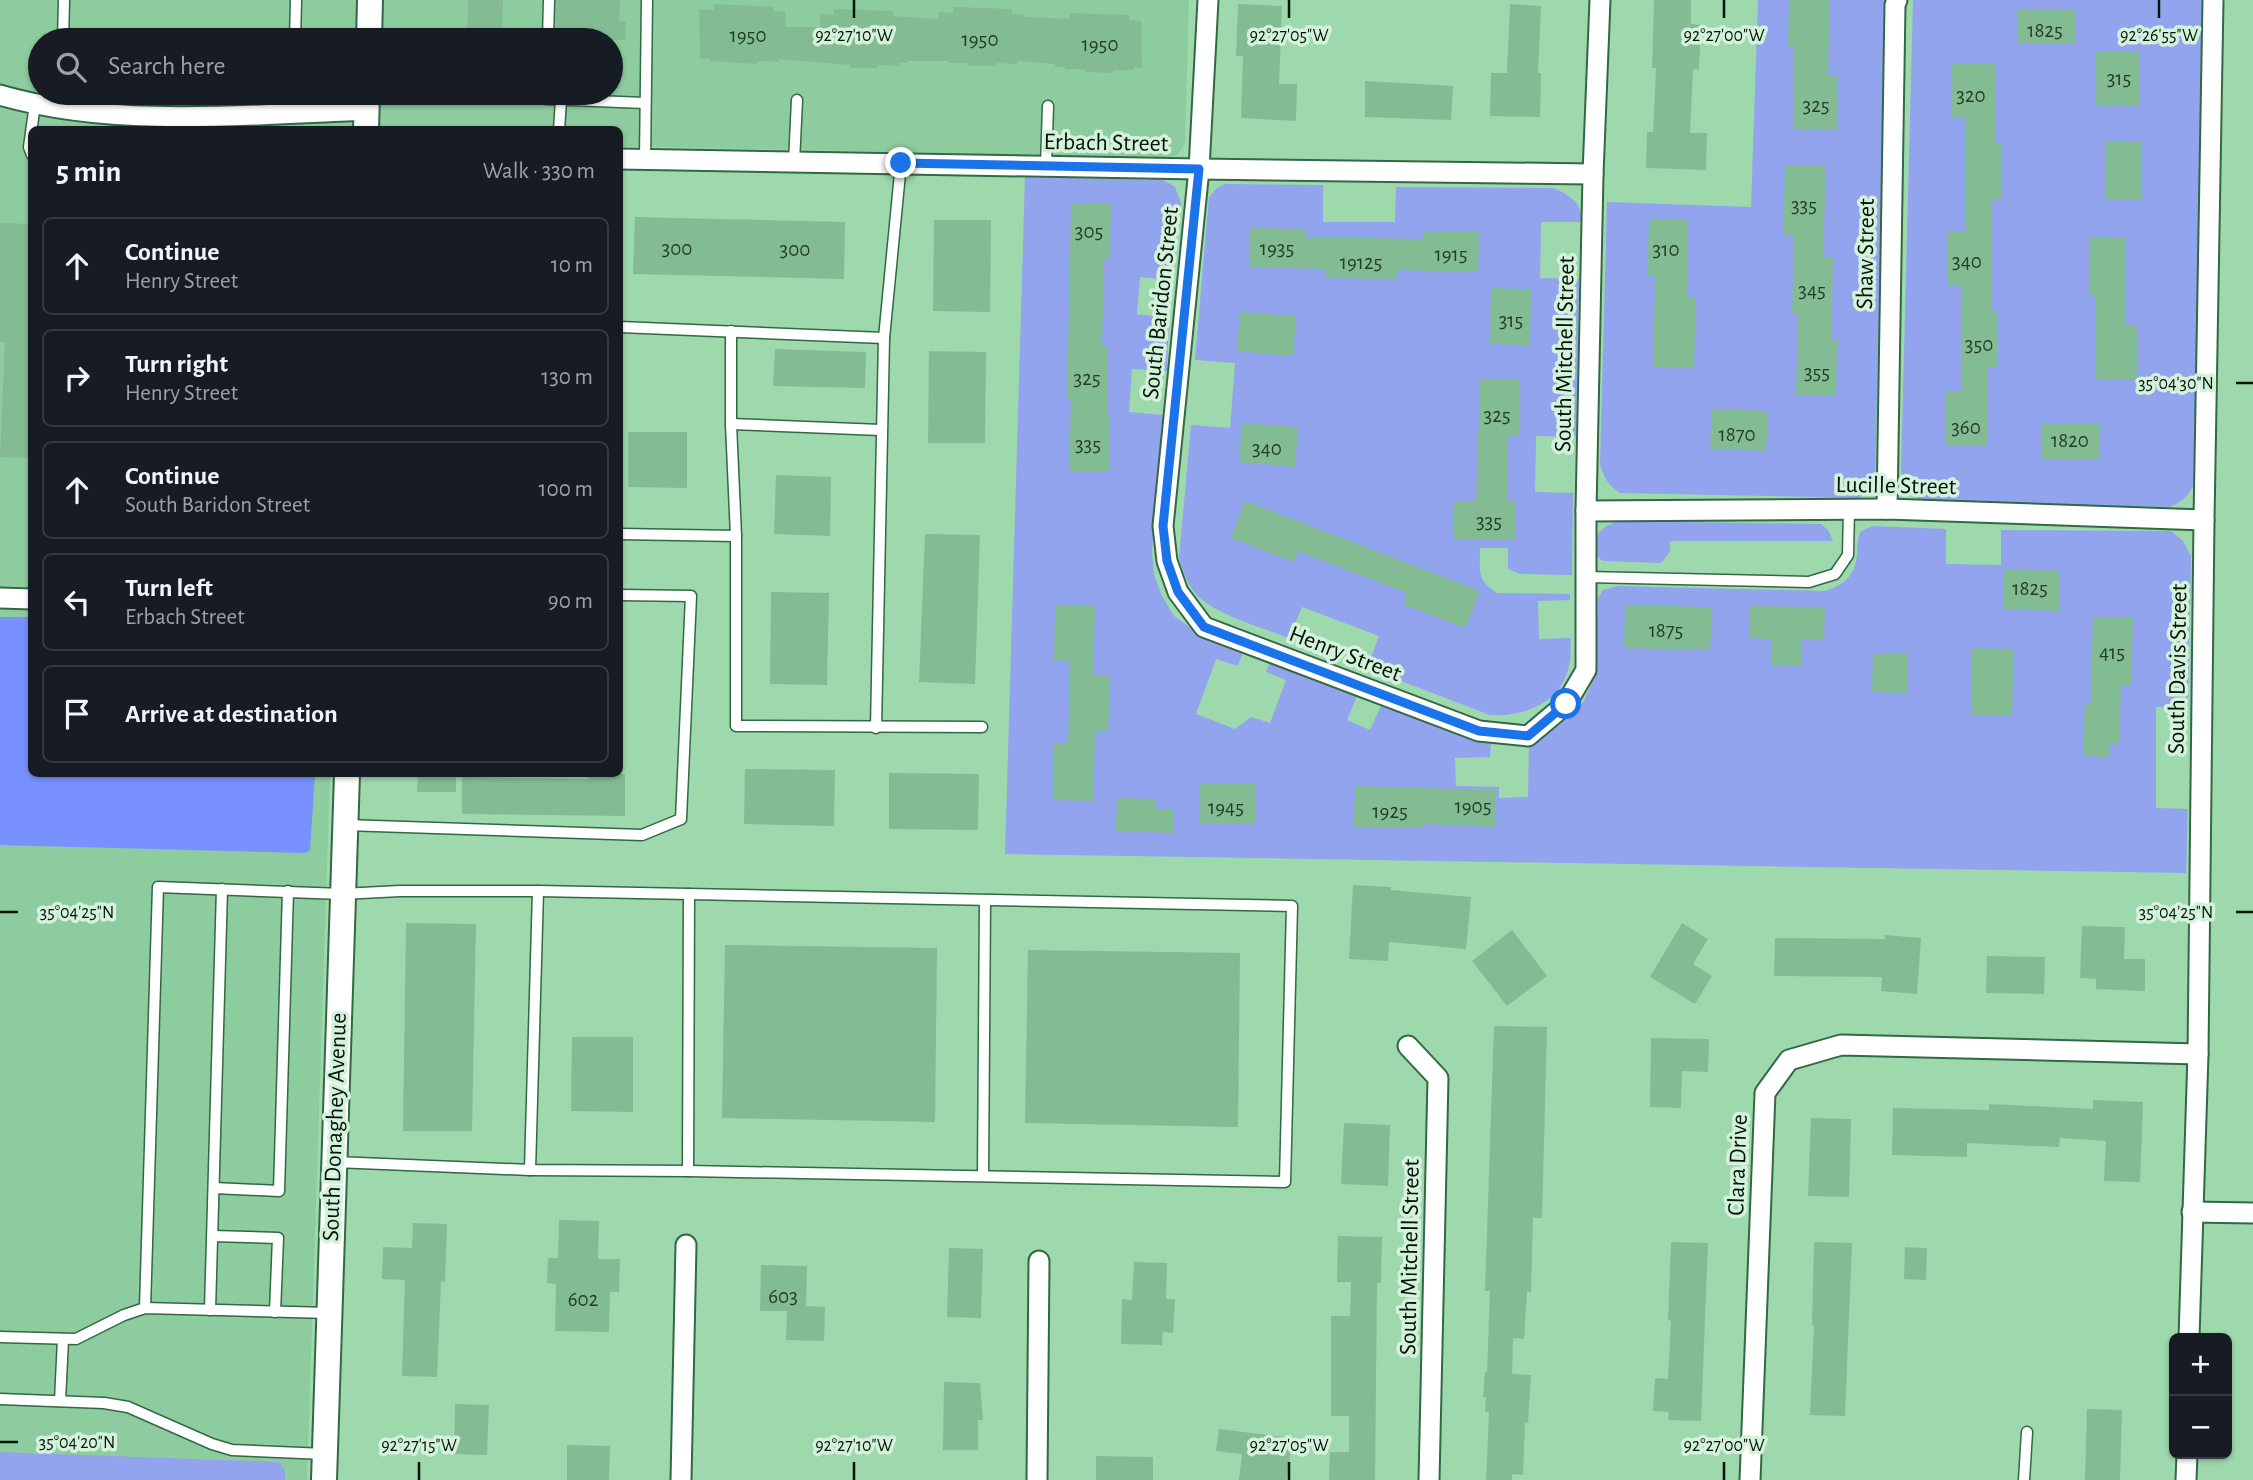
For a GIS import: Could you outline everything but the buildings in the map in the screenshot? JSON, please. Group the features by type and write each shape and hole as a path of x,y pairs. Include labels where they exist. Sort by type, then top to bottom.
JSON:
{"street":[{"path":"369,28 370,0"},
{"name":"South Baridon Street","path":"1163,526 1199,169 1208,0"},
{"name":"South Mitchell Street","path":"1566,704 1586,670 1592,174 1600,0"},
{"name":"Shaw Street","path":"1887,509 1894,32 1897,0"},
{"name":"South Davis Street","path":"2189,1333 2198,1054 2213,0"},
{"path":"0,95 28,102"},
{"path":"91,105 159,115 271,118 367,111"},
{"name":"Erbach Street","path":"623,159 1592,174"},
{"name":"Lucille Street","path":"1586,511 1887,509 2204,520"},
{"name":"Henry Street","path":"1163,526 1167,561 1178,592 1204,627 1479,731 1528,736 1566,704"},
{"path":"0,598 28,599"},
{"name":"South Donaghey Avenue","path":"324,1480 347,777"},
{"name":"Clara Drive","path":"1750,1480 1766,1093 1789,1060 1841,1045 2198,1054"},
{"name":"South Mitchell Street","path":"1408,1046 1438,1078 1429,1480"},
{"path":"2192,1212 2253,1213"},
{"path":"681,1480 686,1245"},
{"path":"1037,1480 1039,1261"},
{"path":"2186,1480 2187,1459"}],"lane":[{"path":"63,28 64,0"},
{"path":"295,28 296,0"},
{"path":"548,28 549,0"},
{"path":"645,160 647,0"},
{"path":"794,162 797,100"},
{"path":"623,102 645,103"},
{"path":"32,126 35,105"},
{"path":"559,126 561,105"},
{"path":"1046,166 1048,106"},
{"path":"876,728 884,338 901,163"},
{"path":"623,327 884,338"},
{"path":"730,331 736,536 736,726 982,727"},
{"path":"731,424 881,430"},
{"path":"1586,578 1809,582 1835,574 1848,555 1849,509"},
{"path":"623,534 736,536"},
{"path":"345,825 642,835 681,819 691,596 623,595"},
{"path":"145,1308 158,887 342,894 400,891 538,891 1292,906 1285,1182 530,1170 335,1162"},
{"path":"210,1310 222,889"},
{"path":"214,1188 279,1191 288,891"},
{"path":"530,1170 538,891"},
{"path":"688,1171 689,894"},
{"path":"983,1177 985,901"},
{"path":"213,1236 278,1238 275,1312"},
{"path":"0,1337 76,1339 124,1315 145,1308 330,1313"},
{"path":"60,1401 63,1339"},
{"path":"0,1399 104,1403 128,1407 232,1450 325,1454"},
{"path":"2024,1480 2027,1432"}],"shaded area":[{"path":"0,0 1189,0 1185,142 1178,155 1168,158 623,146 623,126 28,126 28,777 330,777 307,1480 0,1480"},
{"path":"1758,0 1886,0 1875,484 1869,492 1858,498 1620,493 1607,481 1600,464 1607,202 1751,207"},
{"path":"1913,0 2205,0 2195,482 2188,494 2175,505 1923,501 1906,485 1901,471"},
{"path":"1025,177 1163,180 1175,187 1181,203 1172,280 1140,277 1137,314 1169,318 1167,371 1132,369 1129,412 1163,415 1152,552 1154,575 1162,596 1174,616 1196,632 1243,652 1238,666 1216,659 1196,714 1235,729 1251,717 1270,723 1286,680 1266,672 1270,662 1358,694 1347,720 1370,730 1382,704 1491,744 1490,757 1455,758 1456,786 1499,787 1499,798 1528,797 1529,743 1558,726 1584,701 1595,675 1598,598 1603,590 1617,586 1825,591 1843,583 1851,574 1856,562 1860,532 1872,526 1946,529 1946,564 2001,565 2001,530 2171,531 2183,541 2191,556 2188,706 2156,707 2156,808 2188,809 2186,873 1005,854"},
{"path":"1225,184 1323,185 1323,222 1395,222 1396,187 1553,188 1570,197 1577,205 1582,222 1541,222 1540,278 1579,279 1576,437 1536,436 1535,492 1573,493 1572,575 1520,574 1508,569 1508,548 1480,548 1482,579 1497,593 1570,594 1570,600 1538,601 1539,639 1571,638 1566,675 1560,687 1542,704 1517,713 1490,715 1367,668 1379,636 1302,607 1289,638 1226,614 1203,601 1192,589 1179,558 1191,425 1230,428 1235,363 1195,360 1209,197"},
{"path":"1617,521 1821,524 1828,530 1833,541 1670,541 1670,552 1661,563 1603,561 1595,555 1598,534"},
{"path":"0,617 28,617 28,777 315,777 310,850 306,853 0,845"},
{"path":"0,1452 279,1462 285,1471 285,1480 0,1480"}],"route":[{"path":"901,163 1199,169 1163,526 1167,561 1178,592 1204,627 1479,731 1528,736 1566,704"}]}
